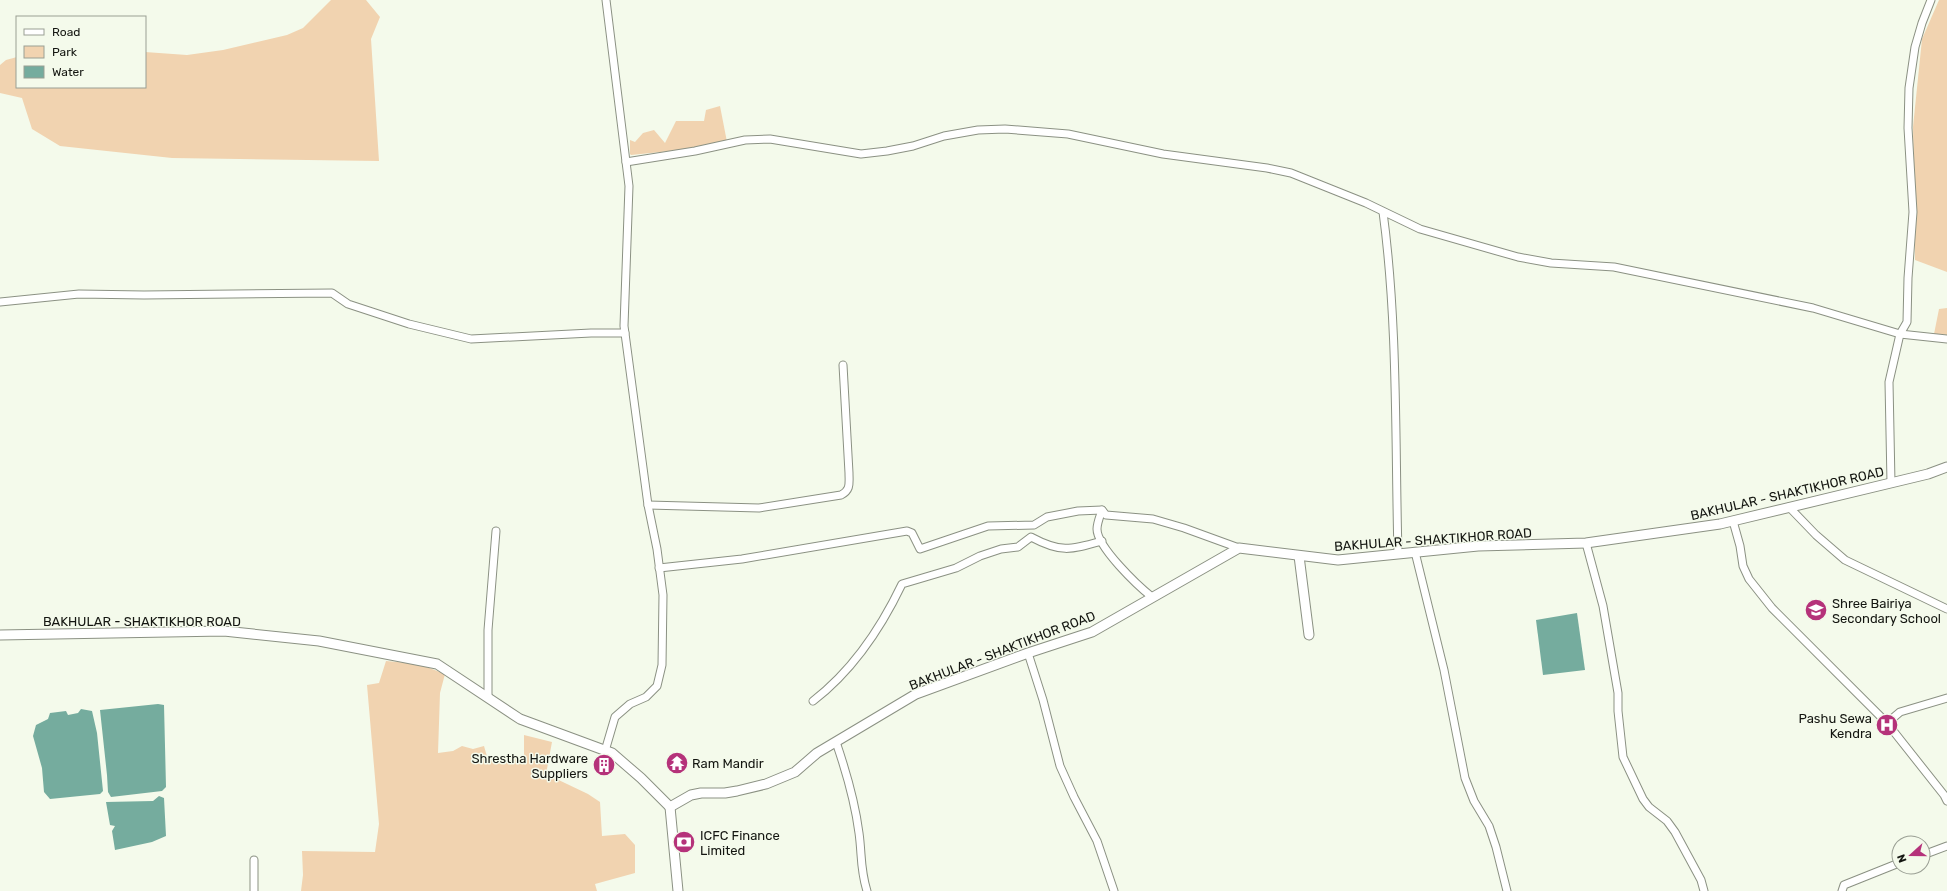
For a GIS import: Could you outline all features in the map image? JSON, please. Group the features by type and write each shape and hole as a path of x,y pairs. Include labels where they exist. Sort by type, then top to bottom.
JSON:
{"street":[{"path":"606,0 629,186 625,333 648,505 660,568 663,594 662,665 657,686 646,697 630,704 616,717 606,751"},
{"path":"1891,483 1889,382 1900,334 1907,322 1913,212 1908,128 1909,88 1915,47 1922,23 1932,0"},
{"path":"626,162 695,151 745,140 770,139 861,154 894,150 944,136 978,130 1036,131 1068,134 1163,154 1259,167 1291,173 1366,202 1383,212 1426,231 1518,257 1551,263 1614,267 1813,308 1900,334 1947,339"},
{"path":"1383,212 1387,242 1392,336 1398,554"},
{"path":"0,302 79,294 332,293 348,304 409,324 471,339 591,333 625,333"},
{"path":"648,505 759,508 841,495 848,492 849,473 843,365"},
{"name":"BAKHULAR - SHAKTIKHOR ROAD","path":"0,635 224,631 319,641 437,664 520,719 612,753 641,778 670,807 684,798 701,793 725,793 766,784 795,772 817,753 916,694 1028,653 1092,632 1239,548 1338,560 1478,546 1586,543 1733,520 1928,474 1947,467"},
{"path":"1789,507 1816,535 1845,560 1947,609"},
{"path":"660,568 750,558 907,531 912,533 920,549 988,526 1034,525 1047,517 1078,511 1102,510"},
{"path":"1102,510 1097,530 1102,542 1114,559 1137,585 1152,597"},
{"path":"1102,510 1106,515 1153,519 1184,528 1239,548"},
{"path":"1733,520 1740,546 1743,566 1748,579 1777,614 1887,722 1944,795 1947,801"},
{"path":"488,698 488,630 496,531"},
{"path":"813,701 825,692 859,656 902,584 956,568 980,556 1001,549 1018,547 1031,537 1049,547 1067,550 1102,542"},
{"path":"1586,543 1603,606 1616,678 1623,757 1643,799 1649,807 1667,821 1678,837 1701,880 1704,891"},
{"path":"1415,552 1444,670 1465,778 1474,801 1489,826 1507,891"},
{"path":"1299,556 1309,635"},
{"path":"1028,653 1043,700 1060,766 1097,841 1114,891"},
{"path":"1887,722 1900,712 1947,698"},
{"path":"836,742 854,806 860,834 861,875 866,891"},
{"path":"670,807 678,891"},
{"path":"1931,852 1947,846"},
{"path":"254,860 254,891"},
{"path":"1842,891 1844,885 1891,866"}],"green space":[{"path":"331,0 366,0 380,17 371,39 379,161 172,158 60,146 32,129 22,98 0,93 0,65 6,60 16,57 16,88 146,88 146,52 187,55 223,50 287,35 303,28"},
{"path":"1939,0 1947,0 1947,272 1915,260 1913,127 1922,39"},
{"path":"720,106 727,142 690,149 630,154 630,140 635,142 643,133 654,130 665,143 676,121 704,121 706,110"},
{"path":"1947,308 1947,335 1934,334 1939,309"},
{"path":"386,661 419,664 445,674 440,693 438,753 453,751 462,746 473,749 484,746 488,760 511,760 524,756 524,735 552,742 546,774 588,794 600,802 602,836 625,834 635,845 635,873 595,884 597,891 301,891 303,875 302,851 375,852 379,824 367,685 379,683"}],"water":[{"path":"1577,613 1585,670 1543,675 1536,620"},
{"path":"158,704 164,705 166,787 162,791 111,797 108,792 100,710"},
{"path":"81,709 92,711 97,733 103,791 100,794 50,799 44,792 42,768 33,736 36,725 48,719 50,713 66,711 68,715 78,713"},
{"path":"159,796 164,798 166,836 152,842 115,850 112,831 115,826 110,825 106,802 153,801"}],"place":[{"name":"Shree Bairiya Secondary School","path":"1816,610"},
{"name":"Pashu Sewa Kendra","path":"1887,725"},
{"name":"Ram Mandir","path":"677,763"},
{"name":"Shrestha Hardware Suppliers","path":"604,765"},
{"name":"ICFC Finance Limited","path":"684,842"}]}
